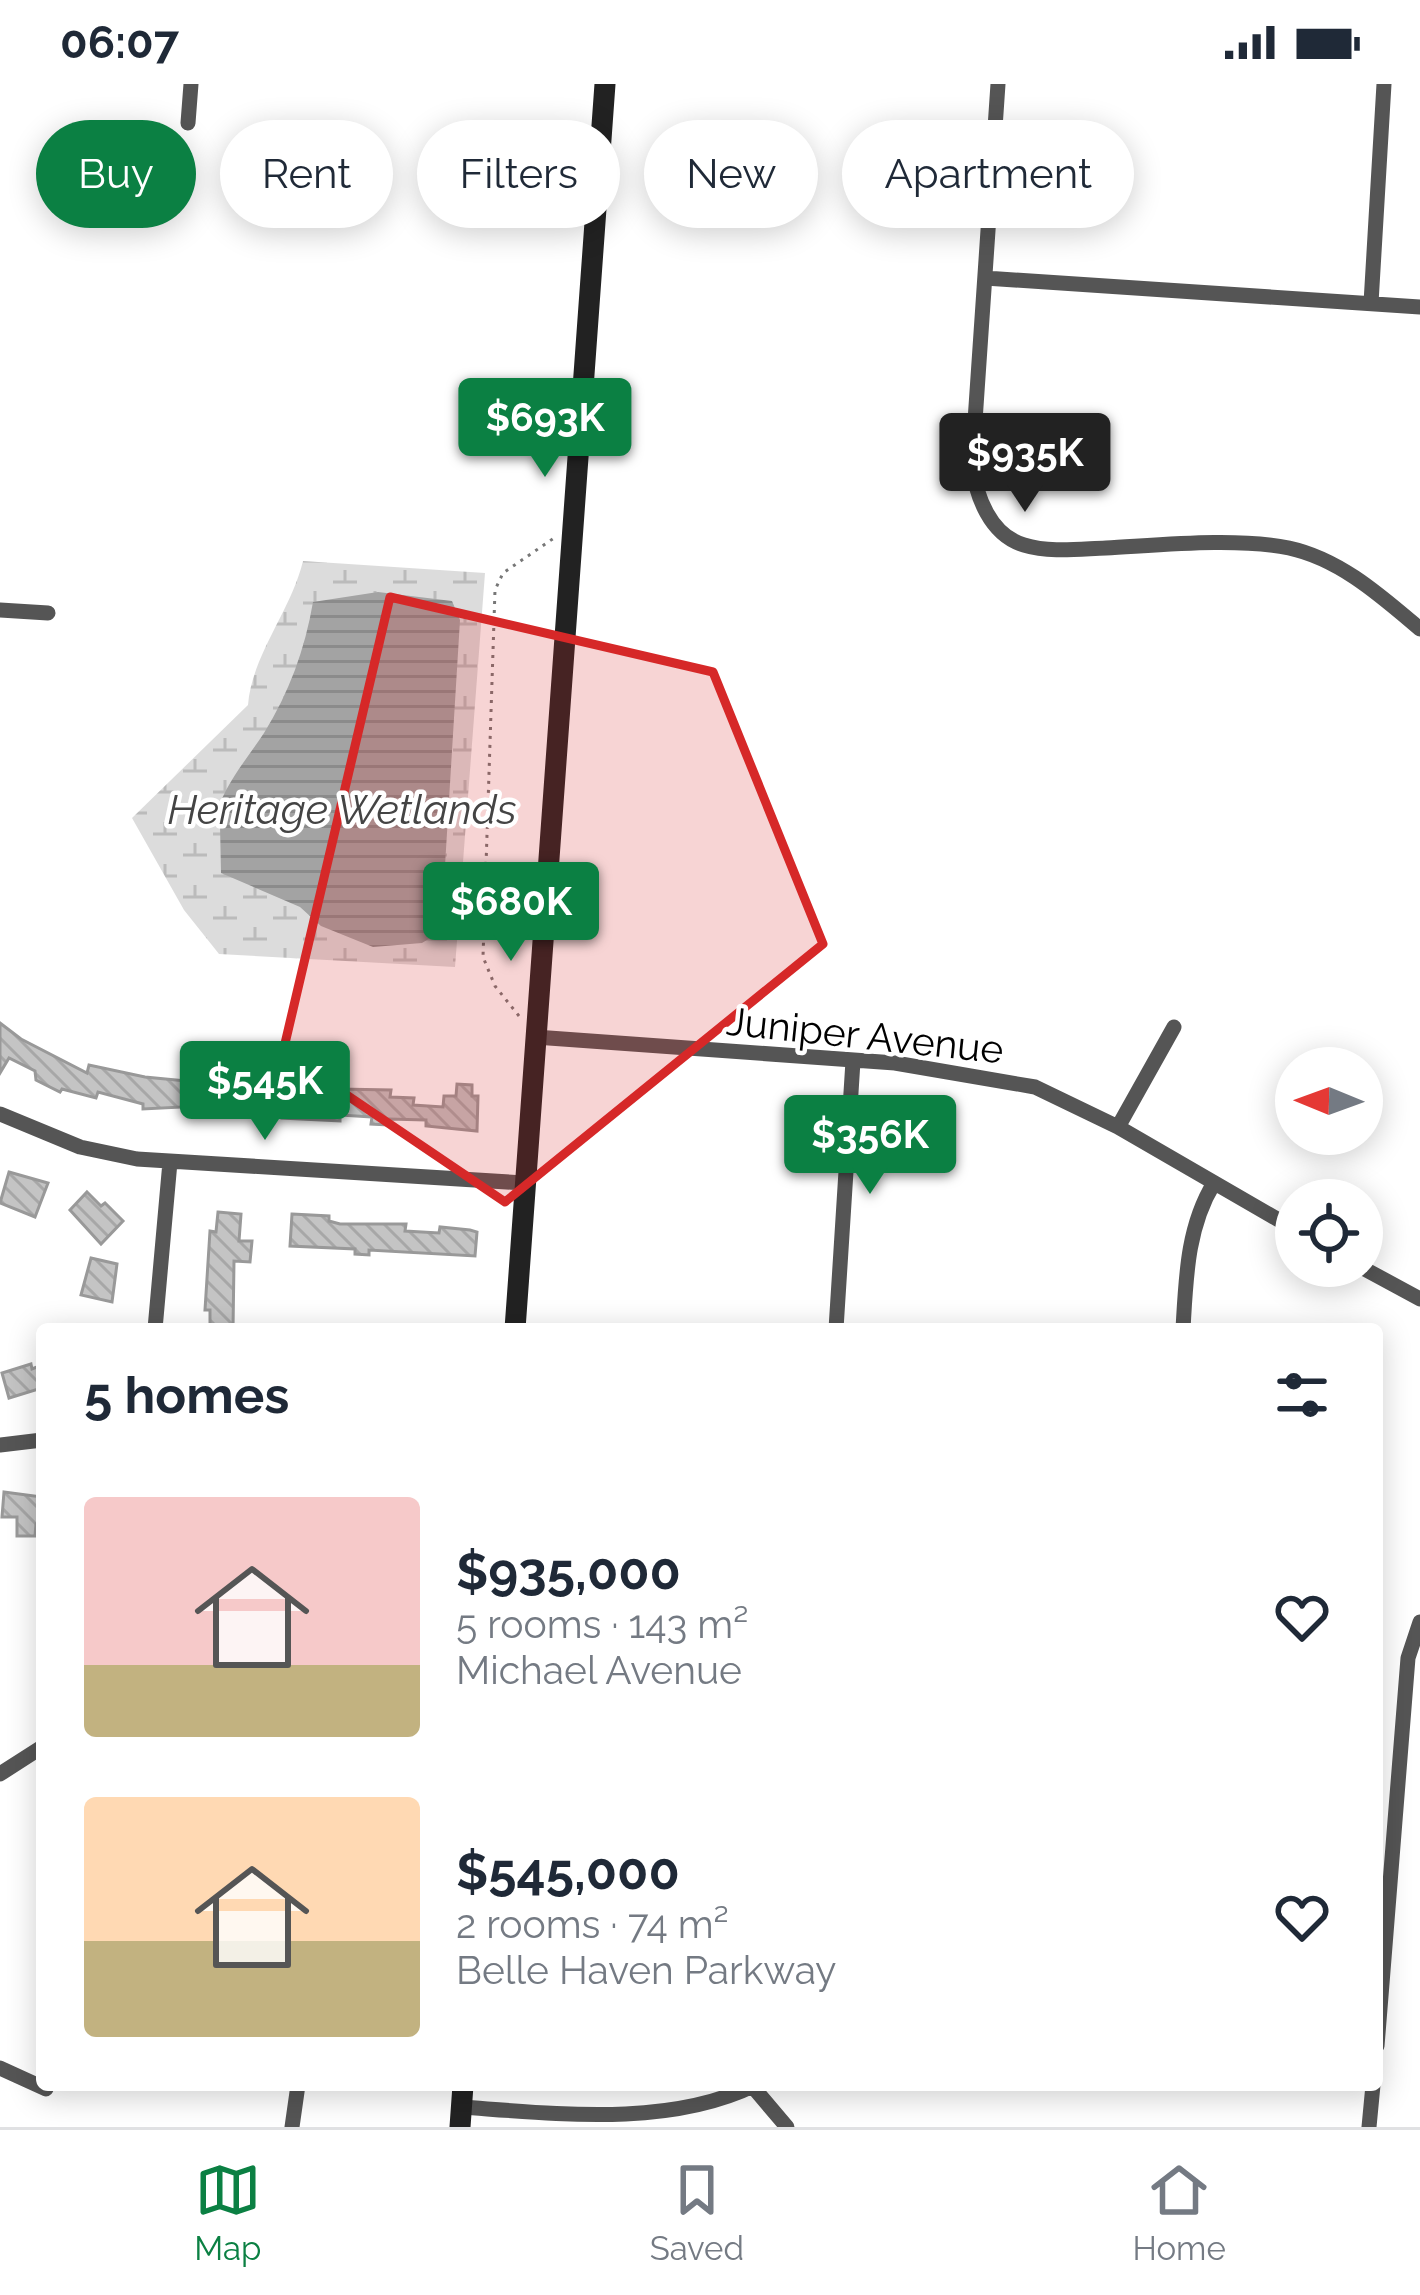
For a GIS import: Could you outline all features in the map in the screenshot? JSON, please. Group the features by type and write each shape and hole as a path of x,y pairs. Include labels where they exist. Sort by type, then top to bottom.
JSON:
{"main road":[{"path":"514,1323 605,84"}],"street":[{"path":"188,120 190,84"},
{"path":"998,84 972,465 975,493 989,518 1019,544 1060,550 1200,544 1288,548 1334,565 1373,589 1420,628"},
{"path":"1370,303 1384,84"},
{"path":"985,278 1420,307"},
{"path":"0,610 48,614"},
{"path":"1118,1127 1174,1027"},
{"name":"Juniper Avenue","path":"535,1036 895,1063 1035,1087 1118,1127 1275,1218"},
{"path":"836,1323 853,1061"},
{"path":"0,1114 80,1147 170,1162 524,1183"},
{"path":"155,1323 170,1162"},
{"path":"1184,1323 1198,1208 1214,1183"},
{"path":"1383,1279 1420,1299"},
{"path":"0,1445 36,1441"},
{"path":"1383,1930 1408,1658 1420,1622"},
{"path":"0,1774 36,1751"},
{"path":"0,2068 36,2084"},
{"path":"292,2127 297,2091"},
{"path":"462,2106 665,2120 709,2110 745,2091"},
{"path":"758,2091 787,2127"},
{"path":"1370,2127 1373,2091"}],"path":[{"path":"535,1036 495,986 484,957 495,590 503,573 520,559 570,530"}],"highlighted area":[{"path":"390,597 713,672 823,944 505,1202 283,1052"}],"green space":[{"name":"Heritage Wetlands","path":"303,561 485,573 455,967 219,954 184,910 132,818 248,705 257,668"}],"water":[{"name":"Heritage Wetlands","path":"378,592 452,601 460,620 441,931 422,943 373,947 321,926 300,907 221,873 220,825 214,823 228,786 273,718 288,686 313,602"}],"building":[{"path":"0,1023 87,1073 89,1065 145,1077 259,1088 260,1079 318,1082 319,1074 334,1075 339,1079 338,1089 391,1090 390,1097 414,1098 413,1105 443,1107 444,1096 456,1096 457,1084 472,1085 472,1096 478,1096 477,1131 426,1126 426,1120 389,1119 388,1125 371,1124 372,1117 340,1115 340,1121 282,1118 283,1108 245,1106 244,1116 201,1110 201,1106 143,1109 143,1104 98,1092 96,1098 60,1092 36,1080 35,1071 9,1058 0,1073"},
{"path":"9,1172 48,1183 35,1217 0,1203"},
{"path":"87,1192 123,1221 101,1244 70,1210"},
{"path":"218,1212 241,1214 239,1241 252,1241 250,1262 234,1261 233,1323 210,1323 210,1310 205,1310 210,1231 216,1232"},
{"path":"292,1214 329,1216 329,1221 340,1224 406,1224 405,1231 470,1230 477,1232 475,1256 369,1250 369,1255 355,1254 355,1249 290,1246"},
{"path":"91,1258 117,1264 112,1302 81,1295"},
{"path":"31,1364 36,1367 36,1390 9,1398 2,1373"},
{"path":"4,1492 36,1496 35,1536 17,1536 17,1517 2,1517"}]}
